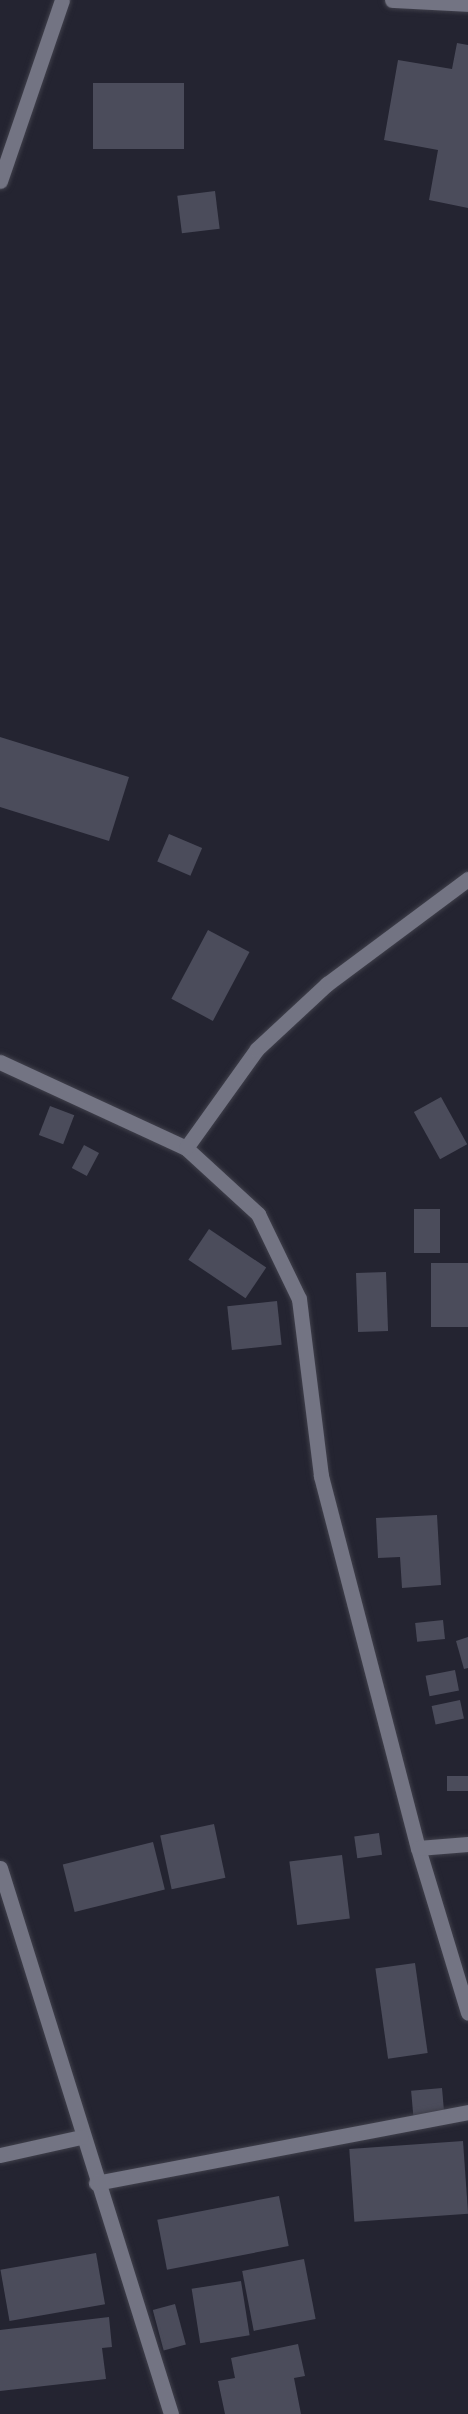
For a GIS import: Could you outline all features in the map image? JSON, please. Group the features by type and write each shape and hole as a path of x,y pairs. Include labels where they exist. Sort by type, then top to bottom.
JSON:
{"street":[{"path":"0,181 62,0"},
{"path":"392,0 468,4"},
{"path":"186,1148 257,1049 327,984 468,879"},
{"path":"0,1062 186,1148 258,1214 299,1299 321,1476 418,1848 468,2013"},
{"path":"418,1848 468,1845"},
{"path":"0,1868 81,2137 171,2414"},
{"path":"96,2183 468,2112"},
{"path":"0,2155 81,2137"}],"building":[{"path":"457,43 468,45 468,208 429,200 438,150 384,140 398,60 452,69"},
{"path":"93,83 184,83 184,149 93,149"},
{"path":"215,191 220,229 182,233 177,196"},
{"path":"0,737 129,777 109,841 0,807"},
{"path":"169,834 202,848 190,876 157,862"},
{"path":"208,930 249,952 213,1021 171,999"},
{"path":"441,1097 467,1144 440,1159 414,1112"},
{"path":"50,1106 74,1115 63,1144 39,1135"},
{"path":"84,1145 99,1153 87,1176 72,1168"},
{"path":"414,1209 440,1209 440,1253 414,1253"},
{"path":"209,1229 266,1268 246,1298 188,1260"},
{"path":"431,1263 468,1263 468,1327 431,1327"},
{"path":"386,1272 388,1331 358,1332 356,1273"},
{"path":"277,1301 282,1345 232,1350 227,1306"},
{"path":"437,1515 441,1585 402,1588 400,1557 378,1558 376,1518"},
{"path":"443,1620 445,1639 417,1642 415,1623"},
{"path":"468,1637 468,1668 464,1669 456,1641"},
{"path":"455,1670 459,1691 430,1696 426,1676"},
{"path":"460,1700 464,1719 436,1725 432,1706"},
{"path":"447,1776 468,1776 468,1791 447,1791"},
{"path":"214,1824 225,1878 172,1889 160,1835"},
{"path":"379,1833 382,1855 357,1858 354,1836"},
{"path":"153,1842 165,1890 75,1912 63,1864"},
{"path":"342,1855 350,1919 297,1925 289,1861"},
{"path":"415,1963 428,2053 388,2059 375,1969"},
{"path":"442,2088 444,2113 413,2116 411,2091"},
{"path":"463,2141 468,2214 354,2222 349,2149"},
{"path":"279,2196 289,2246 167,2270 157,2220"},
{"path":"96,2253 105,2304 10,2321 0,2270"},
{"path":"304,2259 316,2319 254,2331 242,2271"},
{"path":"241,2281 250,2335 200,2343 192,2289"},
{"path":"175,2304 186,2345 164,2351 153,2310"},
{"path":"109,2317 112,2347 102,2348 106,2379 0,2391 0,2330"},
{"path":"298,2344 305,2376 294,2378 301,2414 225,2414 218,2381 235,2378 231,2358"}]}
